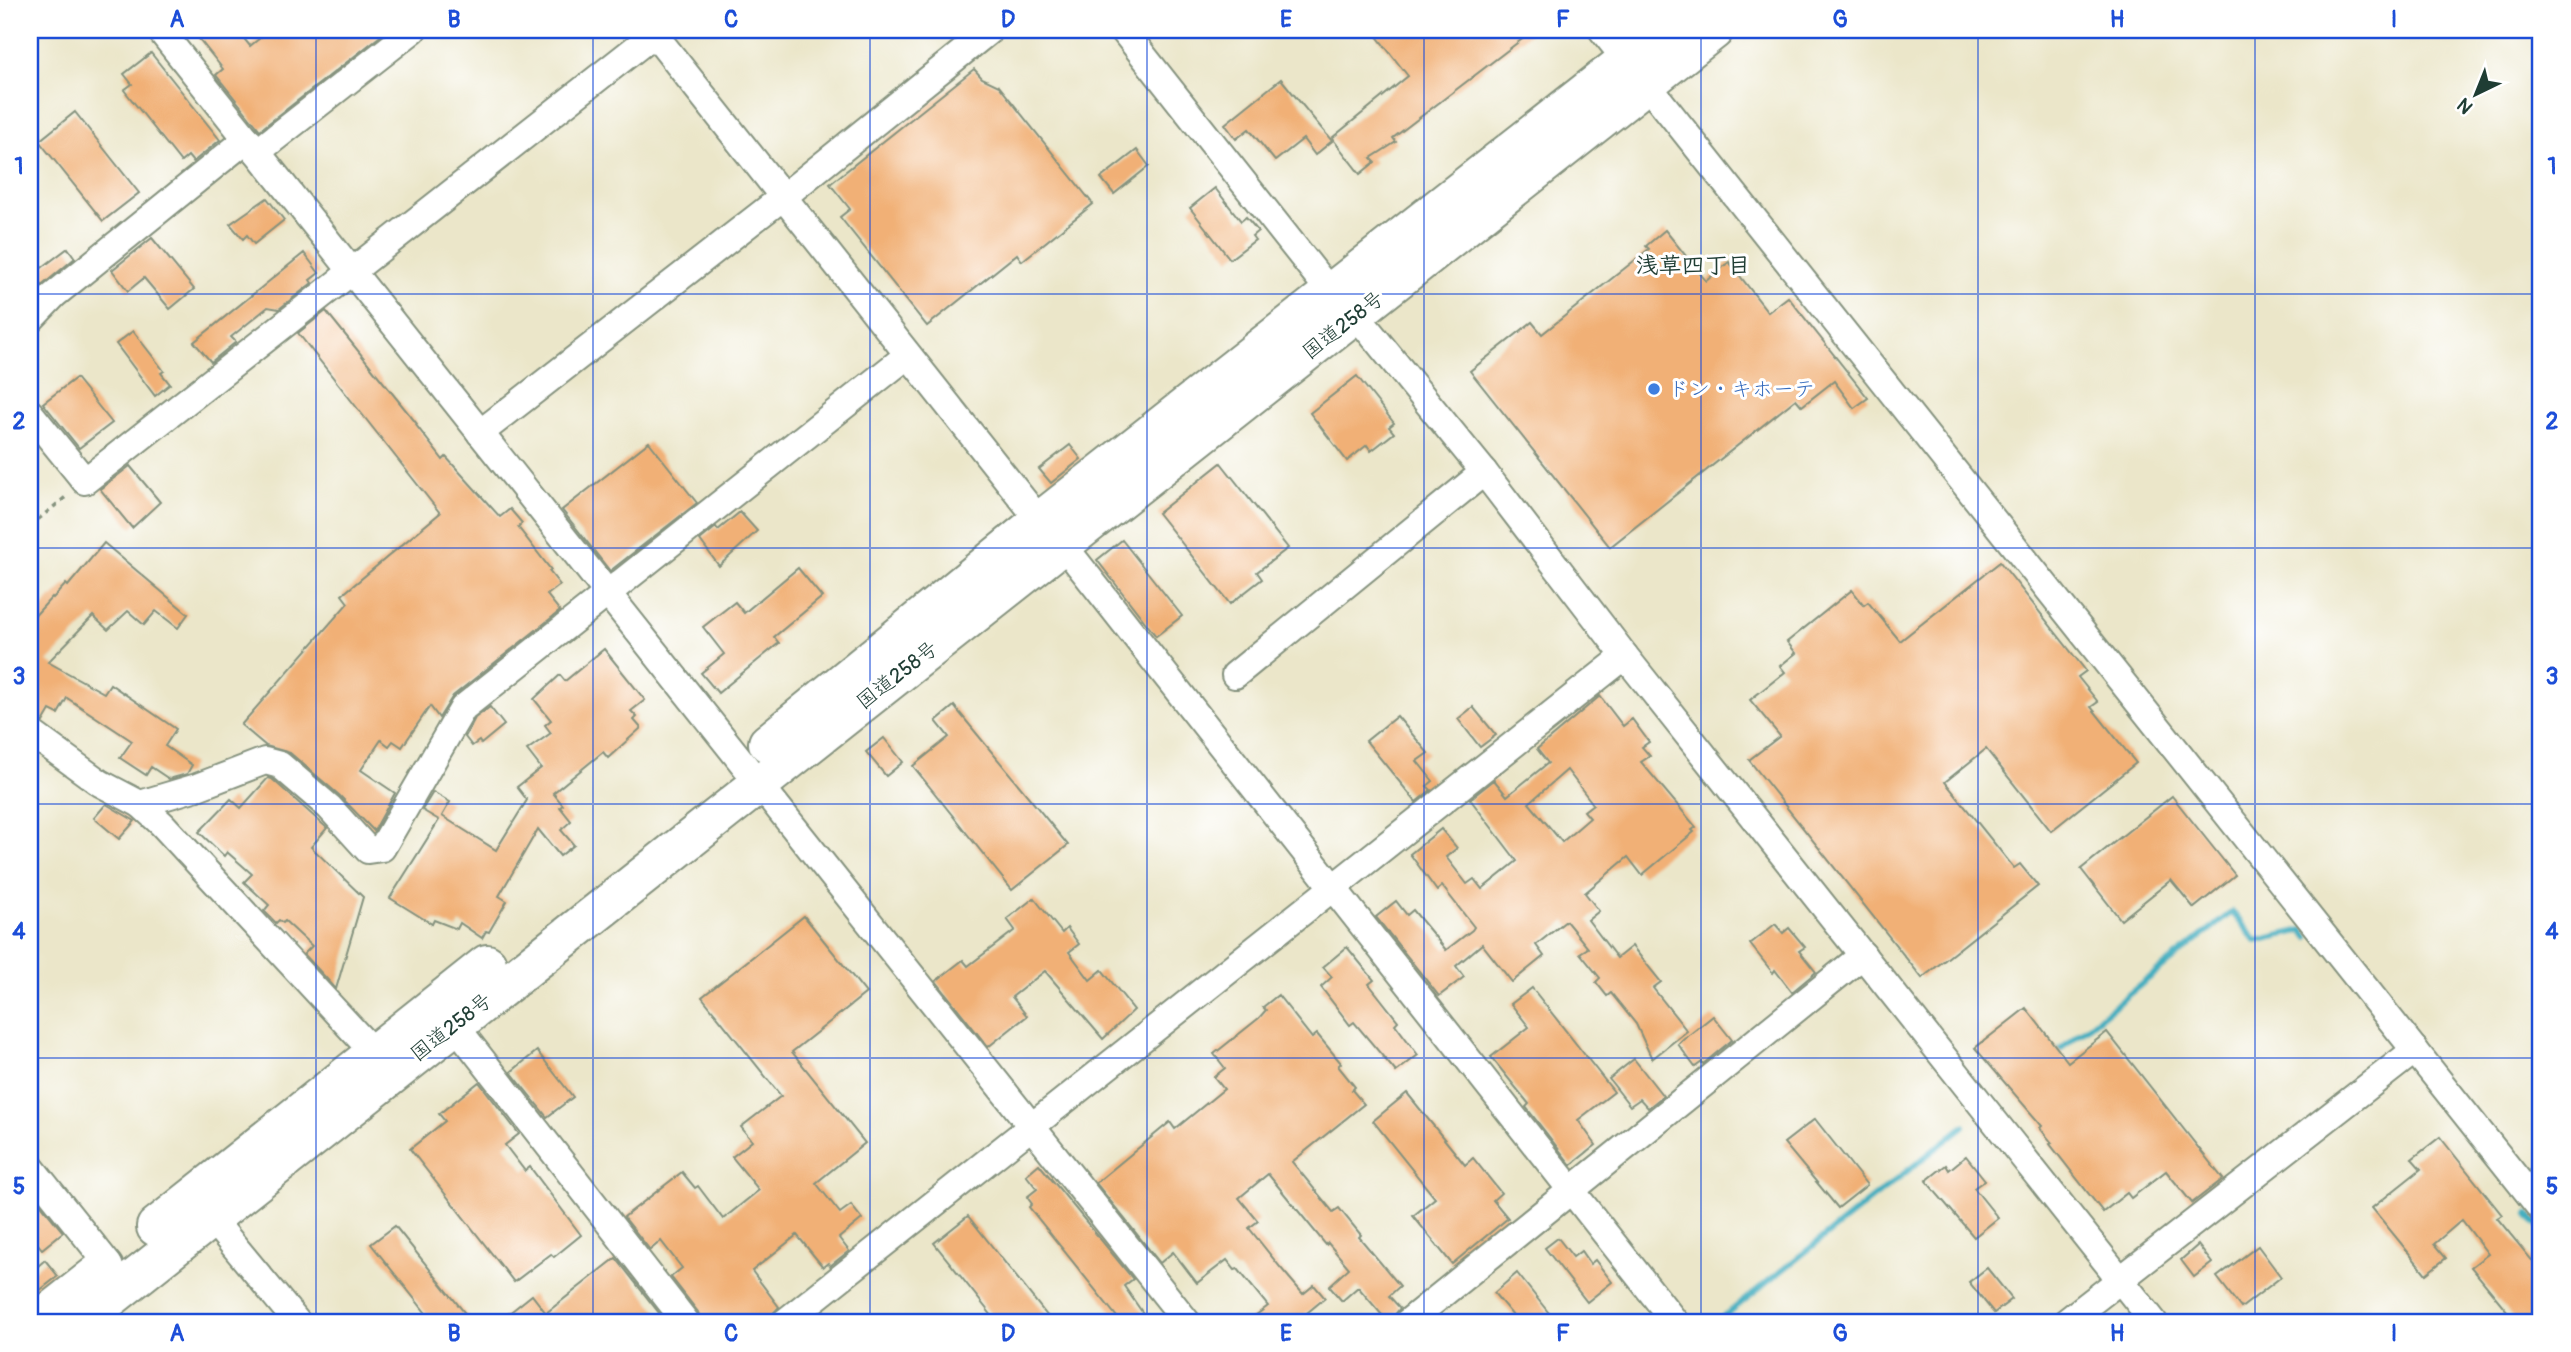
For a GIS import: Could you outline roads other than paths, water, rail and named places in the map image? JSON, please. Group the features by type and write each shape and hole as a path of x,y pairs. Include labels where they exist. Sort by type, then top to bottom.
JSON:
{"highway":[{"name":"国道258号","path":"1636,72 1665,30"},
{"name":"国道258号","path":"80,1322 454,1024 750,774 1052,533 1636,72 1714,30"},
{"name":"国道258号","path":"37,1322 374,1053 750,774"}],"street":[{"path":"160,30 1187,1322"},
{"path":"30,320 54,295 252,146 413,30"},
{"path":"480,433 783,197 990,30"},
{"path":"1123,30 1343,304 1484,472 1625,656 2154,1322"},
{"path":"1602,30 2408,1055 2541,1209"},
{"path":"30,413 85,481 353,273 653,32 1675,1322"},
{"path":"139,804 197,787 265,761 280,765 329,807 368,850 382,848 463,708 908,355"},
{"path":"1235,675 1484,472"},
{"path":"785,1322 1625,656"},
{"path":"30,732 100,783 139,804 162,824 374,1053"},
{"path":"1408,1322 1863,955"},
{"path":"454,1024 686,1322"},
{"path":"2066,1322 2408,1055"},
{"path":"30,1166 109,1265"},
{"path":"211,1218 297,1322"}],"waterway":[{"path":"2054,1054 2232,912 2256,941 2303,930 2308,937"},
{"path":"1717,1322 1964,1126"},
{"path":"2529,1214 2541,1228"}],"place":[{"name":"ドン・キホーテ","path":"1654,389"}],"district":[{"name":"浅草四丁目","path":"1693,265"}]}
